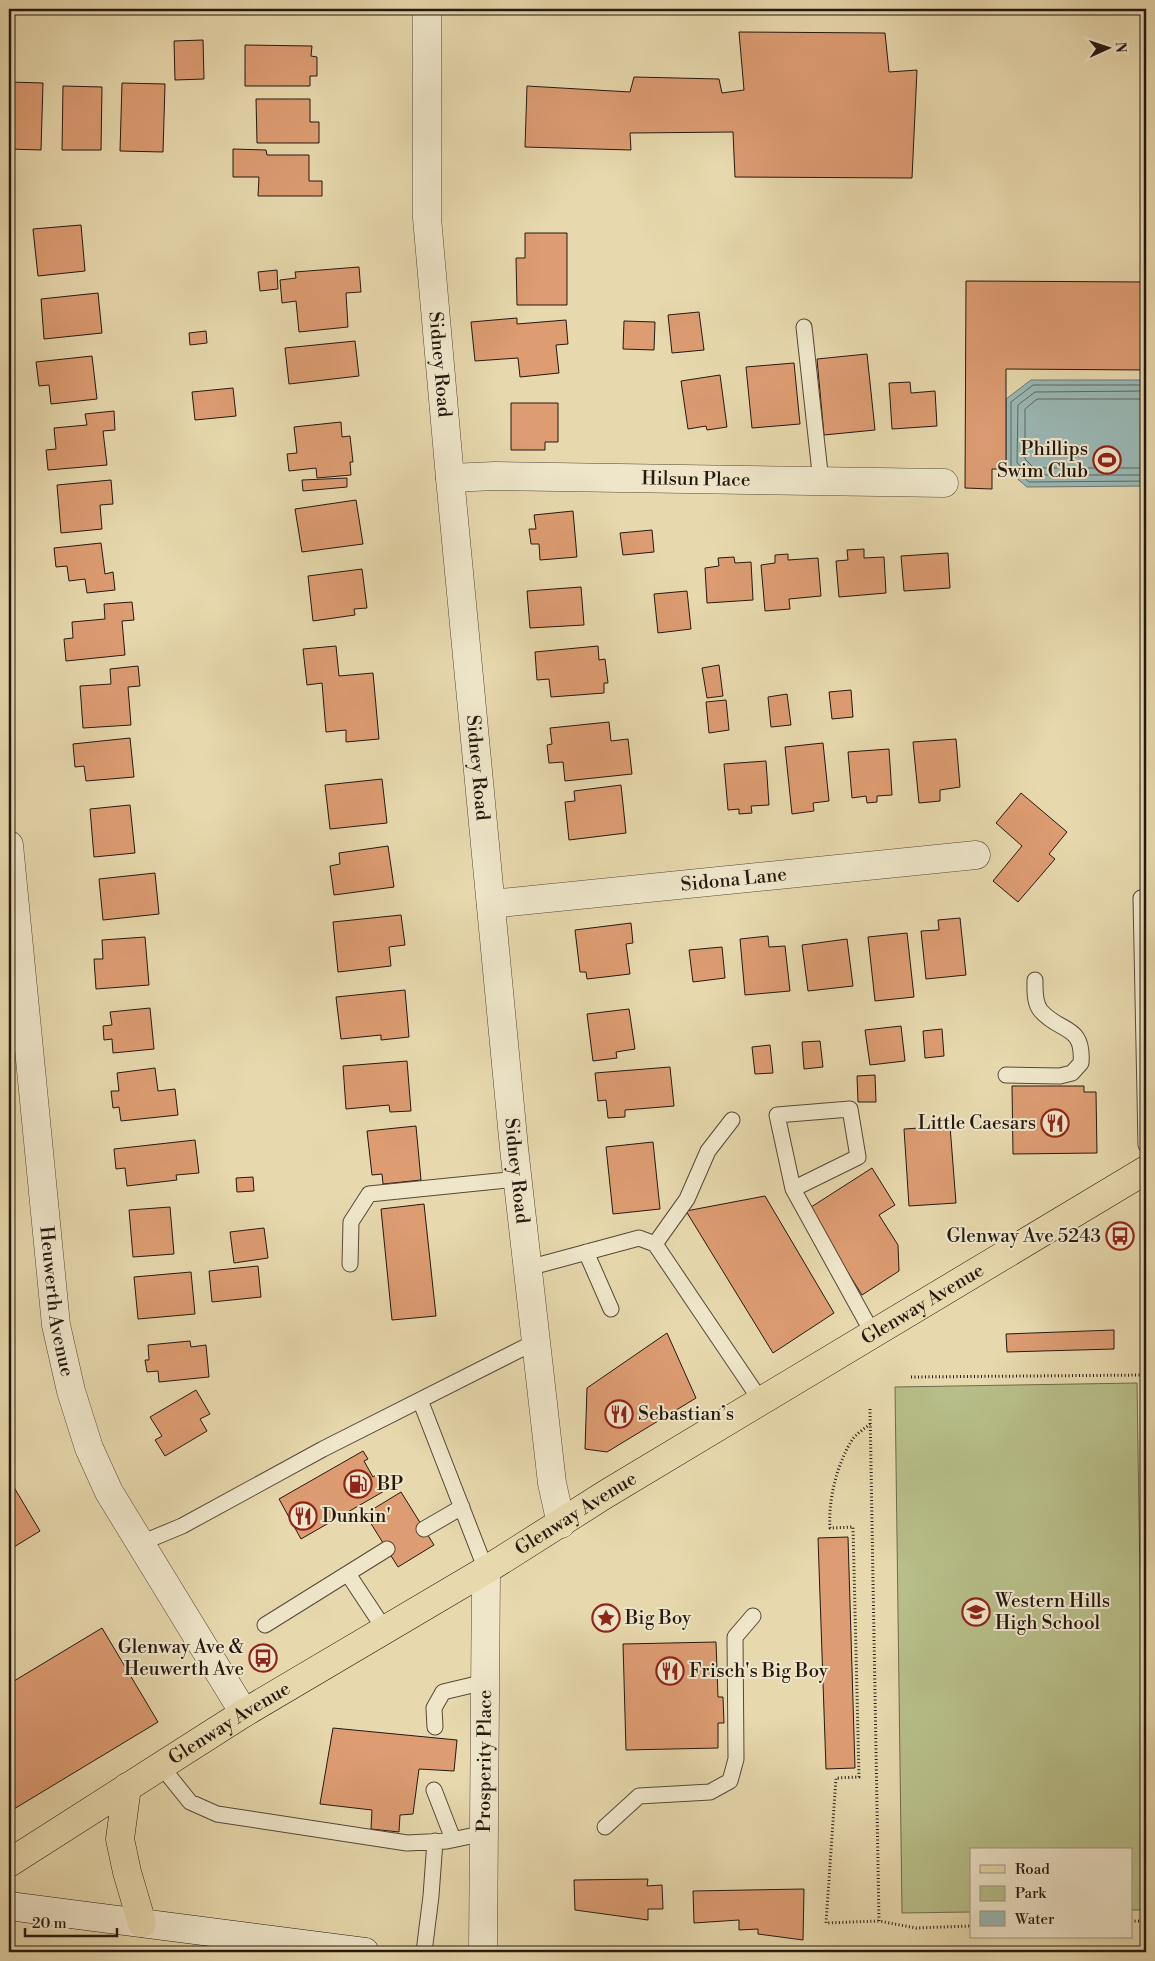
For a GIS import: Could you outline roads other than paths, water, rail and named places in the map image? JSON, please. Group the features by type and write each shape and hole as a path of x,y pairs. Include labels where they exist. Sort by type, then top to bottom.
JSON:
{"main road":[{"name":"Glenway Avenue","path":"9,1863 244,1713 486,1570 606,1494 1146,1170"},
{"path":"128,1787 120,1839 127,1872 142,1923"}],"street":[{"name":"Sidney Road","path":"427,9 427,218 450,478 518,1180 552,1482 561,1524"},
{"name":"Hilsun Place","path":"450,478 495,476 944,483"},
{"name":"Heuwerth Avenue","path":"9,845 56,1326 71,1392 89,1448 109,1492 244,1713"},
{"name":"Sidona Lane","path":"491,904 976,855"},
{"name":"Prosperity Place","path":"483,1952 486,1570"},
{"path":"9,1906 365,1952"}],"lane":[{"path":"804,328 821,482"},
{"path":"1146,898 1141,898 1146,1145"},
{"path":"1006,1075 1060,1076 1072,1073 1081,1063 1082,1048 1075,1034 1040,1010 1035,996 1035,980"},
{"path":"793,1189 858,1157 850,1109 777,1115 793,1189 873,1334"},
{"path":"655,1244 687,1199 708,1151 732,1120"},
{"path":"350,1264 351,1222 369,1194 518,1180"},
{"path":"528,1268 639,1238 655,1244 761,1401"},
{"path":"586,1252 611,1309"},
{"path":"141,1544 182,1526 324,1449 535,1342"},
{"path":"420,1400 486,1570"},
{"path":"424,1529 462,1507"},
{"path":"265,1625 387,1549"},
{"path":"348,1574 385,1630"},
{"path":"605,1827 639,1796 710,1792 730,1781 736,1759 735,1637 753,1616"},
{"path":"435,1727 434,1708 443,1692 486,1682"},
{"path":"161,1766 190,1802 217,1814 407,1843 453,1839 485,1833"},
{"path":"434,1790 453,1839"},
{"path":"424,1952 435,1841"}],"water":[{"path":"1031,380 1146,380 1146,486 1027,487 1006,469 1006,399"}],"place":[{"name":"Phillips Swim Club","path":"1107,460"},
{"name":"Little Caesars","path":"1055,1123"},
{"name":"Glenway Ave 5243","path":"1120,1236"},
{"name":"Sebastian’s","path":"619,1414"},
{"name":"BP","path":"358,1484"},
{"name":"Dunkin'","path":"303,1516"},
{"name":"Western Hills High School","path":"976,1612"},
{"name":"Big Boy","path":"606,1618"},
{"name":"Glenway Ave & Heuwerth Ave","path":"263,1658"},
{"name":"Frisch's Big Boy","path":"670,1671"}]}
